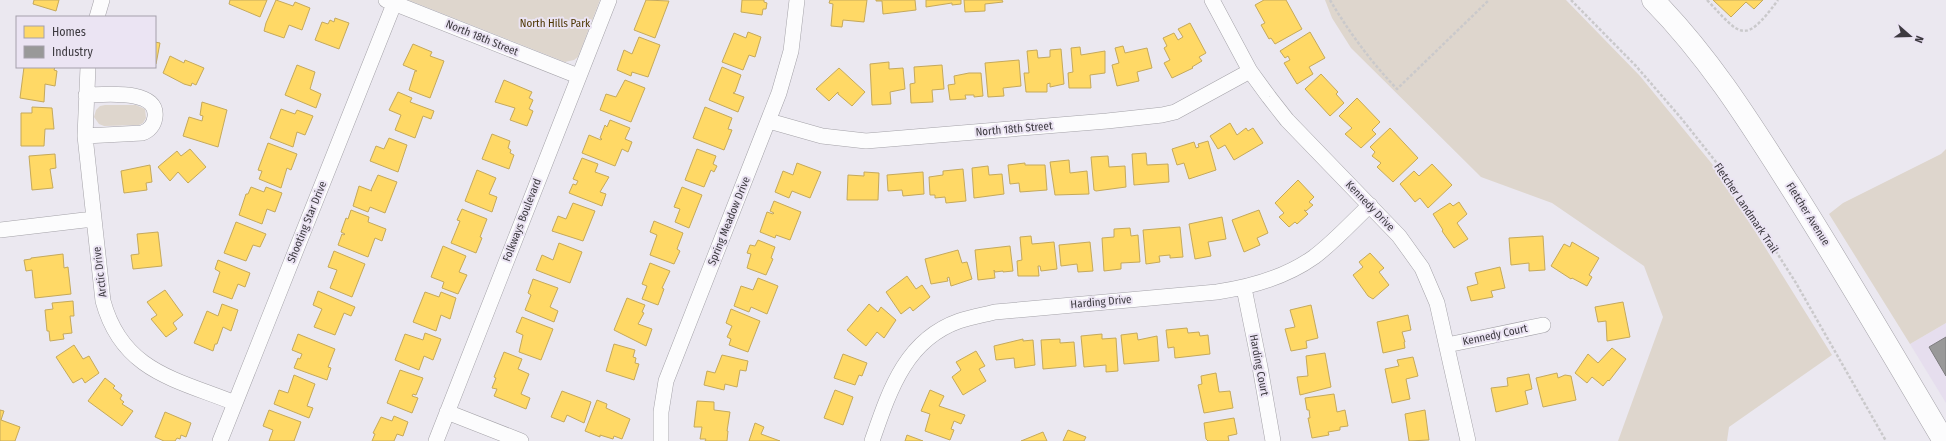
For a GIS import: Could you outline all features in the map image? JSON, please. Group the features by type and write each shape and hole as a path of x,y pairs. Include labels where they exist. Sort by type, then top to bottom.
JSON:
{"main road":[{"name":"Fletcher Avenue","path":"1653,0 1690,41 1738,103 1835,256 1944,441"}],"street":[{"path":"96,16 102,0"},
{"name":"Folkways Boulevard","path":"436,441 609,0"},
{"name":"Spring Meadow Drive","path":"661,441 662,400 672,363 769,121 789,58 798,0"},
{"name":"Kennedy Drive","path":"1212,0 1250,71 1287,120 1399,236 1422,268 1433,291 1447,345 1468,441"},
{"name":"North 18th Street","path":"389,2 578,76"},
{"name":"Shooting Star Drive","path":"220,441 389,2"},
{"name":"Arctic Drive","path":"88,68 85,136 103,301 107,317 124,347 143,363 161,374 235,403"},
{"name":"North 18th Street","path":"769,121 822,136 866,141 1107,121 1176,112 1250,71"},
{"path":"85,136 142,133 150,129 155,116 154,107 145,98 129,95 86,95"},
{"name":"Harding Drive","path":"872,441 896,378 906,362 933,335 958,321 995,312 1217,292 1244,288 1280,275 1314,257 1370,205"},
{"path":"0,230 94,219"},
{"name":"Harding Court","path":"1244,288 1273,441"},
{"name":"Kennedy Court","path":"1447,345 1543,325"},
{"path":"447,412 521,441"}],"path":[{"path":"1330,0 1348,30 1378,69 1398,89 1489,0"},
{"name":"Fletcher Landmark Trail","path":"1571,0 1636,66 1681,118 1732,182 1796,283 1886,441"},
{"path":"1707,0 1731,25 1739,31 1745,32 1757,25 1778,0"}],"shaded area":[{"path":"1946,323 1946,403 1910,344"}],"green space":[{"name":"North Hills Park","path":"408,0 600,0 578,57 574,60 565,62"},
{"path":"1325,0 1566,0 1640,76 1717,170 1832,355 1729,427 1727,441 1618,441 1663,317 1644,266 1552,203 1481,177 1351,48 1332,18"},
{"path":"136,105 145,109 146,118 143,123 139,125 104,126 99,124 94,117 96,110 100,106"},
{"path":"1946,149 1946,323 1910,344 1829,214 1843,203 1941,154"}],"building: Homes":[{"path":"34,0 59,0 56,11 33,4"},
{"path":"230,0 267,0 260,17 229,4"},
{"path":"276,0 293,6 295,2 310,8 302,30 289,25 284,38 264,31"},
{"path":"646,0 669,1 655,38 634,30"},
{"path":"742,0 764,0 764,2 767,3 766,9 763,9 762,15 741,12"},
{"path":"830,0 867,0 864,22 843,20 842,27 831,26 833,4 829,3"},
{"path":"876,0 915,0 916,10 883,14 882,1"},
{"path":"926,0 961,0 961,4 952,5 952,3 926,7"},
{"path":"964,0 1002,0 1003,2 985,4 985,11 965,12"},
{"path":"1264,0 1286,0 1302,29 1275,44 1271,38 1269,39 1261,25 1265,23 1255,5"},
{"path":"1713,0 1763,0 1754,9 1746,2 1731,17"},
{"path":"335,18 349,23 339,49 315,40 322,22 328,24 330,20 334,22"},
{"path":"1190,23 1206,53 1199,57 1202,61 1192,67 1193,68 1172,78 1164,63 1170,60 1164,48 1167,46 1163,38 1174,33 1178,40 1183,37 1178,29"},
{"path":"748,32 761,37 755,57 749,55 743,70 722,62 734,33 746,38"},
{"path":"1310,32 1325,58 1309,67 1313,74 1297,84 1284,63 1290,60 1288,56 1285,58 1280,51"},
{"path":"639,37 660,45 648,77 632,72 631,76 617,70 624,50 632,54"},
{"path":"156,42 160,43 156,64"},
{"path":"413,44 432,52 430,56 444,61 430,98 409,90 415,71 417,71 403,65"},
{"path":"1123,46 1125,53 1147,48 1152,68 1137,72 1139,81 1117,86 1112,65 1119,63 1115,48"},
{"path":"1080,47 1081,55 1105,51 1105,73 1090,75 1091,88 1069,88 1068,73 1073,72 1071,48"},
{"path":"1061,49 1064,84 1050,87 1050,83 1047,84 1047,92 1026,92 1024,73 1029,73 1027,51 1037,50 1038,58 1050,57 1050,50"},
{"path":"170,56 184,63 185,60 204,68 196,85 192,83 191,86 184,84 163,73"},
{"path":"1019,60 1021,86 1003,88 1004,96 988,97 985,63"},
{"path":"889,62 889,69 903,68 905,89 890,92 891,104 872,105 870,64"},
{"path":"297,65 315,72 310,89 321,94 316,108 285,95"},
{"path":"942,65 944,89 932,90 933,102 911,103 910,84 915,83 914,67"},
{"path":"722,67 741,75 735,92 733,93 744,97 738,112 709,100"},
{"path":"24,68 55,68 54,70 57,71 55,86 45,84 44,102 20,98"},
{"path":"839,68 865,92 852,106 838,94 838,92 829,101 816,89"},
{"path":"969,73 981,73 983,96 974,97 974,95 965,95 966,99 950,100 948,85 955,84 954,76"},
{"path":"1321,74 1338,92 1336,94 1344,103 1330,116 1305,89"},
{"path":"504,80 532,92 529,98 533,100 529,109 533,111 527,126 510,120 515,108 495,102"},
{"path":"625,80 645,88 631,122 600,110 606,94 616,97"},
{"path":"398,92 412,98 410,102 434,111 431,119 423,116 415,138 395,130 401,115 389,110"},
{"path":"1357,98 1380,122 1372,130 1376,134 1361,148 1345,134 1352,128 1339,116"},
{"path":"202,102 227,110 218,147 183,136 189,117 202,121 203,116 200,115"},
{"path":"32,107 52,108 54,129 45,129 44,146 21,146 21,113 32,113"},
{"path":"705,107 732,118 728,129 732,130 724,150 693,138"},
{"path":"281,109 295,114 297,110 313,116 305,135 297,132 293,147 270,138"},
{"path":"610,120 630,128 625,139 632,142 628,152 622,149 615,166 582,153 589,135 601,140 602,139 600,138 605,125 607,127"},
{"path":"1230,123 1237,135 1246,128 1248,131 1253,128 1263,143 1234,160 1225,145 1218,149 1210,136"},
{"path":"1390,128 1418,158 1393,182 1377,167 1381,163 1372,156 1375,152 1370,147"},
{"path":"492,134 510,141 508,148 511,150 510,153 514,155 509,169 482,159"},
{"path":"389,138 407,145 398,172 370,161 376,146 384,149"},
{"path":"1208,141 1216,170 1189,179 1184,163 1177,165 1172,149 1194,142 1196,148 1199,147 1198,144"},
{"path":"268,143 297,154 291,170 287,168 281,188 259,179 262,171 258,170"},
{"path":"190,149 206,167 188,183 178,172 170,181 158,167 177,151 181,156"},
{"path":"697,149 716,156 713,164 717,166 714,172 711,170 704,187 685,180"},
{"path":"1146,153 1147,165 1168,164 1169,182 1134,185 1132,154"},
{"path":"55,154 56,168 50,169 53,188 32,190 29,156"},
{"path":"1108,156 1109,167 1125,166 1126,187 1096,191 1094,190 1091,157"},
{"path":"582,158 598,164 595,172 609,177 600,192 606,194 602,206 569,193 573,184 576,185 578,181 573,179"},
{"path":"1069,160 1070,173 1087,171 1089,194 1055,195 1050,162"},
{"path":"797,163 821,172 810,198 792,191 789,198 775,192 783,171 793,175"},
{"path":"1025,163 1025,165 1045,165 1047,190 1020,192 1019,183 1010,184 1008,165"},
{"path":"1432,164 1452,185 1428,208 1420,198 1415,202 1400,184 1414,171 1419,176"},
{"path":"150,165 152,182 146,183 147,190 124,193 121,171"},
{"path":"988,166 989,175 1002,174 1004,194 974,198 972,168"},
{"path":"963,169 966,201 946,203 945,197 935,198 935,195 930,195 929,177 943,175 943,171"},
{"path":"477,170 496,178 489,194 497,197 492,212 465,201"},
{"path":"864,172 879,173 878,200 847,200 848,175 864,176"},
{"path":"923,172 924,194 903,196 902,190 888,191 887,175"},
{"path":"378,175 397,182 385,213 370,207 368,212 353,206 359,186 372,191 371,190"},
{"path":"1298,180 1314,197 1309,202 1313,205 1306,211 1304,210 1308,214 1297,224 1295,222 1289,227 1279,217 1284,213 1275,203"},
{"path":"251,187 264,192 266,187 282,193 275,212 267,209 262,224 239,215 246,194 248,194"},
{"path":"682,187 702,195 689,228 675,222 680,209 674,207"},
{"path":"774,201 801,212 790,240 776,235 775,238 760,232 767,212 774,213 770,211"},
{"path":"1459,202 1467,214 1457,223 1468,239 1454,248 1442,231 1443,230 1433,214 1450,203 1453,206"},
{"path":"573,203 595,211 583,241 552,231 558,216 566,219"},
{"path":"462,209 487,219 476,253 451,243 460,221 457,220"},
{"path":"351,210 369,217 368,222 386,229 382,241 375,238 368,257 338,245 342,234 345,234 341,232 346,218 348,219"},
{"path":"1259,210 1268,233 1257,238 1260,245 1244,252 1232,220"},
{"path":"1222,217 1226,239 1208,242 1211,256 1195,259 1189,224"},
{"path":"654,221 683,233 677,249 680,251 674,264 650,255 657,235 650,232"},
{"path":"236,222 266,234 260,247 253,245 246,261 224,253"},
{"path":"1180,227 1183,257 1170,258 1170,255 1159,256 1160,262 1146,264 1143,230"},
{"path":"1130,228 1131,236 1138,235 1140,262 1121,263 1121,269 1104,271 1102,238 1114,237 1114,229"},
{"path":"158,232 162,266 133,269 131,255 139,254 137,234"},
{"path":"1031,236 1032,244 1054,242 1057,269 1041,271 1040,266 1038,266 1039,276 1018,276 1017,261 1022,260 1020,237"},
{"path":"1543,236 1545,270 1529,271 1529,263 1511,265 1509,238"},
{"path":"758,240 775,247 771,258 773,259 766,275 747,268 751,254 747,253 750,245 755,246"},
{"path":"1090,242 1093,271 1078,272 1077,264 1061,266 1059,245"},
{"path":"1572,242 1599,258 1589,275 1592,277 1587,286 1572,278 1571,279 1551,266 1564,244 1570,247"},
{"path":"559,243 582,252 570,283 536,270 542,255 553,260"},
{"path":"443,246 466,256 459,272 467,275 458,294 442,288 444,282 431,277"},
{"path":"1010,246 1013,271 995,272 994,270 995,278 978,280 975,250"},
{"path":"958,250 962,263 967,262 972,279 951,286 949,277 947,278 948,281 931,284 925,259"},
{"path":"334,251 365,264 352,297 330,288 337,270 328,267"},
{"path":"1370,253 1384,268 1379,272 1389,285 1373,299 1368,296 1353,275 1363,267 1359,262"},
{"path":"63,254 64,268 68,267 71,294 35,298 32,270 26,271 24,260"},
{"path":"218,260 250,273 245,287 238,284 232,299 213,292 220,272 215,269"},
{"path":"650,263 670,271 662,288 664,289 658,305 642,299 647,286 642,284"},
{"path":"1500,267 1505,288 1491,291 1493,297 1471,301 1467,287 1478,284 1475,273"},
{"path":"907,276 916,289 922,285 930,297 913,311 910,307 901,314 886,292"},
{"path":"758,278 778,286 767,314 751,307 749,312 734,306 741,286 753,290"},
{"path":"533,279 558,288 550,307 558,311 554,322 525,310 531,295 528,293"},
{"path":"165,290 183,315 173,323 177,329 166,337 151,319 157,315 147,302"},
{"path":"318,291 355,307 351,316 344,313 335,335 314,327 322,309 313,305"},
{"path":"425,292 439,297 441,292 456,298 450,319 441,315 436,331 413,322"},
{"path":"627,298 645,305 642,312 644,313 638,324 652,329 646,346 614,330"},
{"path":"73,301 74,316 70,316 72,333 63,334 64,339 50,341 49,331 47,331 45,310 53,309 52,303"},
{"path":"1623,302 1630,337 1607,341 1606,321 1598,322 1595,307"},
{"path":"222,304 238,310 231,331 223,327 213,351 194,343 207,311 218,316"},
{"path":"869,304 878,312 881,307 896,320 884,338 877,332 866,346 847,330"},
{"path":"1311,305 1318,338 1306,341 1307,348 1291,351 1285,329 1295,327 1290,310"},
{"path":"731,309 760,321 748,352 729,345 731,339 727,337 732,326 726,323"},
{"path":"1408,315 1411,330 1402,332 1405,348 1383,353 1377,322"},
{"path":"522,317 553,329 541,360 519,352 523,335 516,332"},
{"path":"1187,328 1188,333 1199,332 1200,336 1208,335 1210,354 1175,358 1174,347 1168,348 1166,330"},
{"path":"425,333 441,339 433,360 424,356 419,370 395,360 405,334 423,340"},
{"path":"1137,333 1138,340 1157,336 1159,361 1124,364 1121,335"},
{"path":"298,334 335,349 328,367 331,368 327,380 294,368 298,358 300,359 302,354 292,350"},
{"path":"1102,334 1102,339 1116,338 1118,371 1106,372 1106,365 1084,367 1081,336"},
{"path":"1023,339 1023,341 1033,340 1035,365 1015,368 1014,358 996,360 994,346"},
{"path":"1060,339 1060,343 1074,342 1076,366 1043,369 1041,340"},
{"path":"614,344 635,350 633,357 636,358 635,363 639,364 634,380 606,371"},
{"path":"74,345 83,359 89,356 99,373 85,383 82,378 73,383 56,357"},
{"path":"1612,348 1626,359 1609,381 1608,380 1603,386 1592,377 1587,383 1575,373 1588,354 1598,363"},
{"path":"976,351 985,366 979,369 986,381 963,395 952,377 961,370 956,362"},
{"path":"504,352 522,359 518,369 529,374 521,394 530,398 526,409 494,396 497,389 492,388 496,378 494,377"},
{"path":"1325,353 1331,387 1300,395 1297,377 1308,376 1306,356"},
{"path":"843,354 867,363 862,376 859,375 855,385 834,378"},
{"path":"722,355 748,361 746,371 740,370 737,387 725,384 724,390 704,385 707,371 715,373"},
{"path":"1413,357 1418,376 1406,379 1410,399 1392,403 1385,369 1399,366 1397,360"},
{"path":"400,370 423,378 416,395 413,394 412,396 418,398 412,413 387,403"},
{"path":"1216,373 1219,392 1230,391 1233,408 1204,413 1198,385 1202,384 1201,376"},
{"path":"1557,373 1558,378 1565,375 1571,376 1576,400 1543,407 1536,378"},
{"path":"1529,374 1532,389 1525,391 1528,404 1496,412 1491,388 1508,386 1507,378"},
{"path":"294,375 315,384 307,406 313,408 309,418 274,404 279,390 288,393"},
{"path":"105,378 115,386 113,388 122,395 120,399 124,402 122,404 133,411 122,426 88,401"},
{"path":"835,390 853,397 843,425 824,418"},
{"path":"930,390 944,396 939,406 965,415 961,424 954,421 951,429 954,430 950,440 925,431 930,414 921,411"},
{"path":"562,391 591,402 584,423 567,415 564,422 551,417"},
{"path":"1334,394 1337,412 1345,410 1348,426 1340,427 1340,430 1328,432 1329,435 1312,438 1308,418 1310,418 1309,410 1307,410 1305,398"},
{"path":"597,400 607,404 606,408 630,419 622,439 614,436 613,439 600,435 600,437 585,431"},
{"path":"697,401 714,402 714,410 730,412 727,441 705,441 706,439 700,439 702,427 694,427"},
{"path":"0,410 4,411 1,420 20,427 15,441 0,441"},
{"path":"269,410 301,422 294,441 269,441 273,430 263,426"},
{"path":"1425,410 1429,440 1409,441 1405,414"},
{"path":"165,412 191,423 186,437 181,435 180,439 177,438 175,441 164,441 155,437"},
{"path":"394,416 408,422 403,436 397,434 394,441 372,441 375,434 373,433 381,417 392,421"},
{"path":"1234,418 1237,434 1228,436 1229,441 1208,441 1206,439 1204,423"},
{"path":"755,423 764,427 761,434 780,441 749,441"},
{"path":"1068,430 1086,437 1084,441 1063,441"},
{"path":"1043,432 1047,441 1021,441"},
{"path":"907,435 923,441 905,441"}],"building: Industry":[{"path":"1946,337 1946,376 1929,347"}]}
